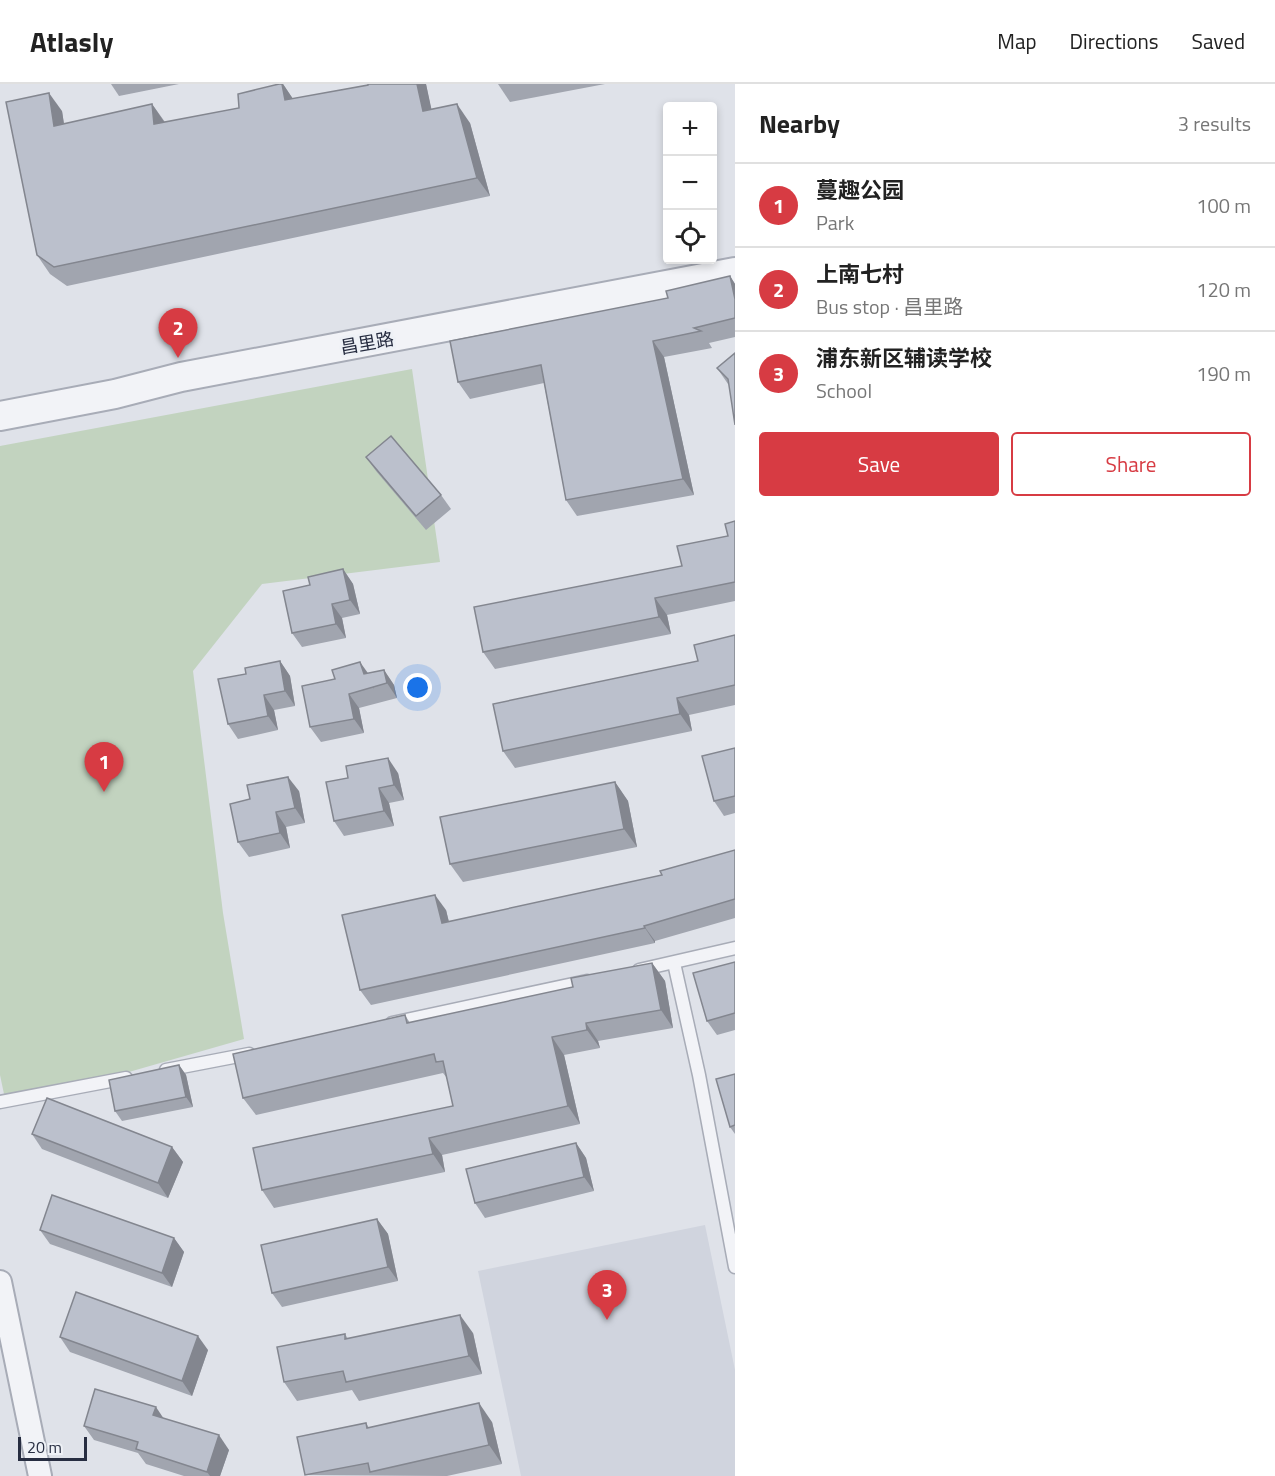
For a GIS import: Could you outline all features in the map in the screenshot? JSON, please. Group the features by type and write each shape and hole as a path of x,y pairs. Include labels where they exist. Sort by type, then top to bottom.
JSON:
{"street":[{"name":"昌里路","path":"0,416 115,394 181,377 735,272"},
{"path":"0,1282 40,1476"}],"lane":[{"path":"627,973 735,948"},
{"path":"674,963 699,1075 735,1267"},
{"path":"384,1025 604,978"},
{"path":"0,1102 256,1052"}],"shaded area":[{"path":"705,1225 735,1370 735,1476 521,1476 478,1271"}],"green space":[{"path":"412,369 440,562 262,584 193,671 223,913 244,1039 94,1082 4,1094 0,1075 0,446"}],"building":[{"path":"282,84 285,100 368,84 417,84 423,111 457,104 477,178 54,267 37,255 6,102 49,93 54,126 152,104 154,124 239,108 238,94"},
{"path":"730,276 735,299 735,318 694,328 701,331 653,341 683,479 566,500 541,365 458,382 450,341 668,298 666,291"},
{"path":"735,353 735,425 728,379 717,368"},
{"path":"391,436 441,495 416,516 366,457"},
{"path":"735,521 735,582 655,598 659,617 483,652 474,607 682,566 677,546 728,536 725,524"},
{"path":"343,569 350,600 332,604 336,624 292,633 283,591 310,585 308,577"},
{"path":"735,635 735,685 677,698 680,714 503,751 493,704 698,661 694,645"},
{"path":"280,661 285,691 264,695 268,716 228,724 218,679 246,674 245,668"},
{"path":"360,662 364,674 384,670 387,683 349,694 354,719 310,727 302,686 335,679 332,670"},
{"path":"735,748 735,796 714,801 702,756"},
{"path":"388,758 394,785 379,788 384,811 334,821 326,782 348,778 346,766"},
{"path":"288,777 295,808 276,812 280,833 238,842 230,804 250,799 247,785"},
{"path":"615,782 624,829 450,864 440,817"},
{"path":"735,850 735,899 644,926 645,928 360,990 342,915 435,895 442,923 662,875 660,871"},
{"path":"735,962 735,1013 707,1021 693,973"},
{"path":"652,963 661,1010 586,1023 587,1030 552,1037 568,1106 429,1138 433,1154 262,1190 253,1148 453,1106 443,1061 436,1062 434,1054 243,1098 233,1054 405,1015 407,1023 573,987 571,978"},
{"path":"179,1065 186,1097 115,1111 109,1080"},
{"path":"735,1074 735,1125 730,1127 716,1079"},
{"path":"47,1098 172,1147 158,1183 32,1134"},
{"path":"576,1143 584,1177 475,1203 466,1169"},
{"path":"52,1195 174,1238 162,1273 40,1230"},
{"path":"377,1219 388,1267 272,1293 261,1245"},
{"path":"76,1292 198,1336 182,1381 60,1337"},
{"path":"460,1315 469,1356 346,1382 343,1371 284,1382 277,1347 345,1334 345,1339"},
{"path":"95,1389 156,1407 153,1415 219,1435 207,1472 136,1449 138,1442 84,1426"},
{"path":"479,1403 489,1445 370,1472 368,1463 305,1475 297,1437 366,1423 367,1428"}],"place":[{"name":"上南七村","path":"178,358"},
{"name":"蔓趣公园","path":"104,792"},
{"name":"浦东新区辅读学校","path":"607,1320"}]}
